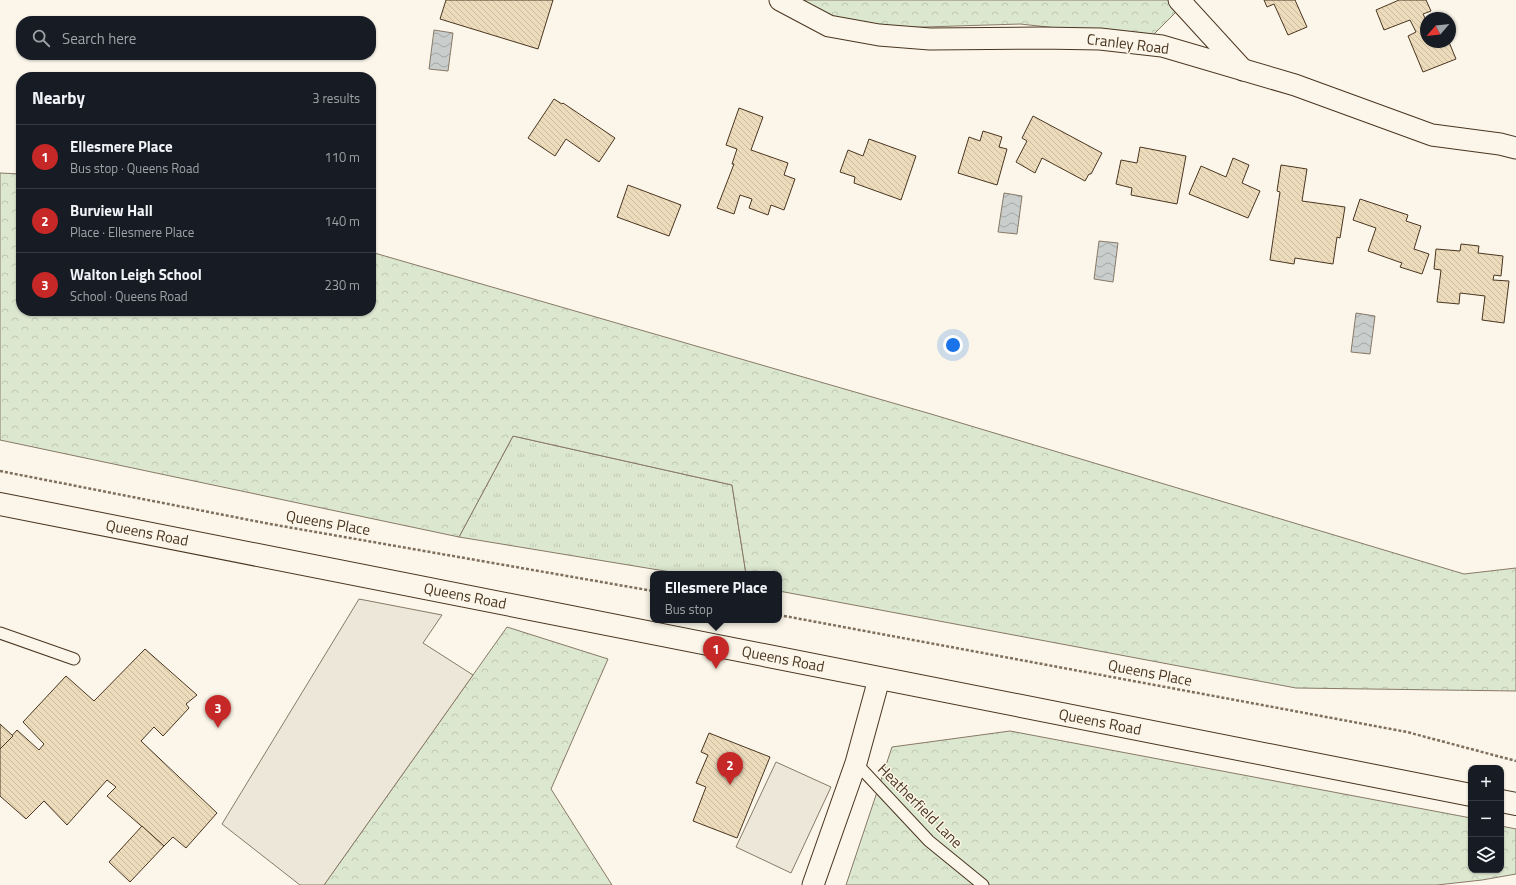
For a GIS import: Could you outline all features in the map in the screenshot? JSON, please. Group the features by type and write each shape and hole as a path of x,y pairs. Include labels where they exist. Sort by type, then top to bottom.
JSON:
{"main road":[{"name":"Queens Road","path":"0,504 1468,794"},
{"path":"1504,802 1516,804"}],"street":[{"name":"Cranley Road","path":"780,0 829,26 879,35 930,39 1100,39 1162,46 1295,85 1432,135 1500,144 1516,148"},
{"path":"1179,0 1243,70"},
{"path":"813,885 856,763 879,679"}],"lane":[{"path":"0,632 74,659"},
{"name":"Heatherfield Lane","path":"856,763 929,841 983,885"}],"path":[{"name":"Queens Place","path":"0,471 270,524 650,590"},
{"name":"Queens Place","path":"782,616 1407,732 1516,761"}],"green space":[{"path":"804,0 1172,0 1180,8 1150,38 1020,24 893,28 829,18"},
{"path":"0,173 16,174 16,316 376,316 376,253 931,414 1464,574 1516,568 1516,691 1296,688 782,592 782,571 746,571 732,485 513,436 459,537 0,440"},
{"path":"513,436 732,485 746,571 665,571 459,537"},
{"path":"507,627 608,659 551,789 612,885 324,885"},
{"path":"1010,731 1468,817 1468,873 1504,873 1504,827 1516,829 1516,874 1482,880 1437,885 846,885 892,747"}],"shaded area":[{"path":"359,599 442,615 423,643 473,675 324,885 300,885 222,824"},
{"path":"776,762 831,787 791,873 736,847"}],"water":[{"path":"434,30 453,33 448,71 429,69"},
{"path":"1004,193 1022,196 1017,234 998,232"},
{"path":"1099,241 1118,243 1113,282 1094,279"},
{"path":"1356,313 1375,316 1370,354 1351,352"}],"building":[{"path":"446,0 553,0 538,49 440,19"},
{"path":"1264,0 1295,0 1307,27 1288,35 1274,4 1267,7"},
{"path":"1399,0 1426,0 1431,11 1420,12 1420,48 1451,48 1456,59 1423,72 1408,36 1416,32 1410,20 1384,30 1376,10"},
{"path":"554,99 562,104 563,103 615,138 599,162 566,139 555,156 528,138"},
{"path":"739,108 763,117 751,150 788,163 784,175 795,179 784,210 771,205 768,215 749,208 752,199 740,195 734,214 717,208 734,164 732,164 737,149 726,145"},
{"path":"1033,116 1102,153 1091,174 1089,174 1085,181 1042,158 1035,173 1016,162 1027,141 1022,138"},
{"path":"983,131 1002,137 999,147 1007,149 997,185 958,173 969,137 980,141"},
{"path":"869,139 916,156 901,200 854,183 855,177 840,172 848,150 863,156"},
{"path":"1140,147 1186,156 1177,204 1131,195 1132,188 1116,184 1121,160 1137,163"},
{"path":"1233,158 1249,165 1242,183 1260,191 1248,218 1189,194 1201,166 1226,177"},
{"path":"1281,165 1307,169 1302,201 1345,207 1340,238 1337,237 1333,264 1295,258 1294,264 1270,260 1280,192 1277,191"},
{"path":"628,185 681,205 669,236 617,217"},
{"path":"1360,199 1408,215 1406,221 1421,226 1414,249 1429,254 1422,274 1400,267 1402,263 1368,251 1376,228 1353,220"},
{"path":"1461,244 1479,246 1478,253 1503,256 1501,276 1494,275 1493,280 1509,281 1504,323 1482,320 1485,296 1460,293 1459,304 1437,302 1441,270 1434,269 1436,249 1460,251"},
{"path":"145,649 197,695 186,704 189,708 163,736 154,727 141,741 217,813 186,848 173,837 164,846 107,796 116,787 107,780 67,825 44,801 26,819 0,796 0,749 17,730 39,750 44,744 23,722 66,676 94,701"},
{"path":"0,724 13,736 0,749"},
{"path":"709,733 770,757 737,838 693,821 706,787 696,783 708,755 701,752"},
{"path":"142,826 164,846 130,882 109,862"}],"place":[{"name":"Ellesmere Place","path":"716,669"},
{"name":"Walton Leigh School","path":"218,728"},
{"name":"Burview Hall","path":"730,785"}]}
